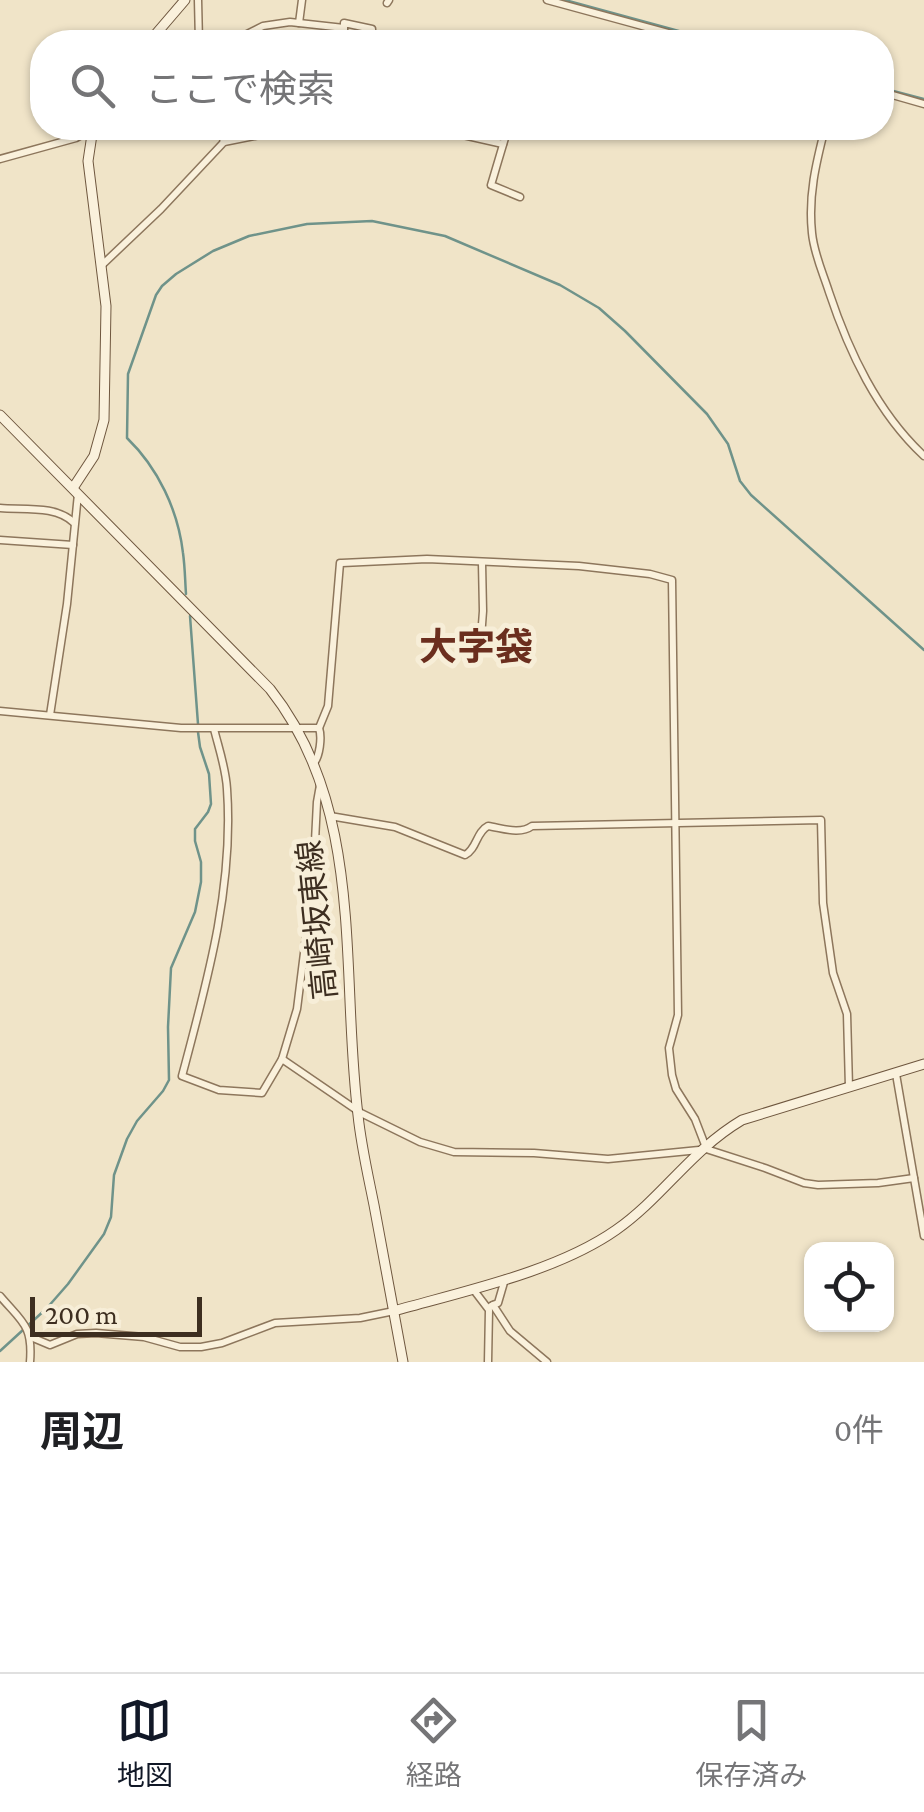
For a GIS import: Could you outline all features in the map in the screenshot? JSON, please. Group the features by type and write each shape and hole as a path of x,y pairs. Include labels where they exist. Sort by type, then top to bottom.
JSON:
{"main road":[{"path":"159,30 185,0"},
{"path":"76,491 103,429 106,332 102,265 89,173 90,140"},
{"name":"高崎坂東線","path":"0,416 270,689 298,730 313,764 330,816 344,892 357,1110 403,1362"},
{"path":"394,1311 560,1261 609,1235 635,1215 702,1148 742,1120 924,1064"}],"street":[{"path":"198,0 199,30"},
{"path":"300,23 302,0"},
{"path":"547,0 657,30"},
{"path":"255,30 300,23 344,28 344,23 372,30"},
{"path":"894,95 924,104"},
{"path":"0,159 69,140"},
{"path":"102,265 224,142 234,140"},
{"path":"485,140 503,144"},
{"path":"504,140 491,185 520,197"},
{"path":"822,140 813,172 812,193 812,233 818,261 851,353 906,440 924,456"},
{"path":"50,715 73,545 76,491"},
{"path":"0,508 54,512 74,524"},
{"path":"0,540 73,545"},
{"path":"313,764 317,760 319,728 328,706 340,564 391,560 578,566 672,580 678,1014 669,1056 676,1089 695,1119 702,1148"},
{"path":"481,638 482,562"},
{"path":"0,712 176,728 319,728"},
{"path":"214,729 227,786 226,866 215,950 182,1076 219,1090 262,1093 282,1059 297,1009 314,881 320,784"},
{"path":"330,816 395,826 465,854 471,852 488,826 525,831 532,826 821,820 823,904 833,973 846,1014 849,1087"},
{"path":"282,1059 357,1110 420,1142 466,1153 608,1159 702,1148 818,1185 914,1178"},
{"path":"896,1074 924,1236"},
{"path":"490,1306 498,1302 506,1278"},
{"path":"472,1288 510,1330 547,1362"},
{"path":"0,1296 31,1337 30,1362"},
{"path":"488,1362 490,1306"},
{"path":"31,1337 50,1345 77,1334 112,1334 180,1348 200,1347 222,1344 275,1323 360,1318 394,1311"}],"waterway":[{"path":"565,0 675,30"},
{"path":"894,91 924,99"},
{"path":"186,594 180,537 171,506 157,476 127,438 128,374 156,295 176,274 213,251 249,236 307,224 372,221 445,236 560,285 599,308 707,414 728,444 740,481 751,495 924,650"},
{"path":"190,616 198,724"},
{"path":"0,1351 47,1308 104,1234 111,1217 114,1175 127,1139 169,1080 171,968 195,912 201,882 195,829 211,804 209,774 198,732"}],"district":[{"name":"大字袋","path":"476,647"}]}
